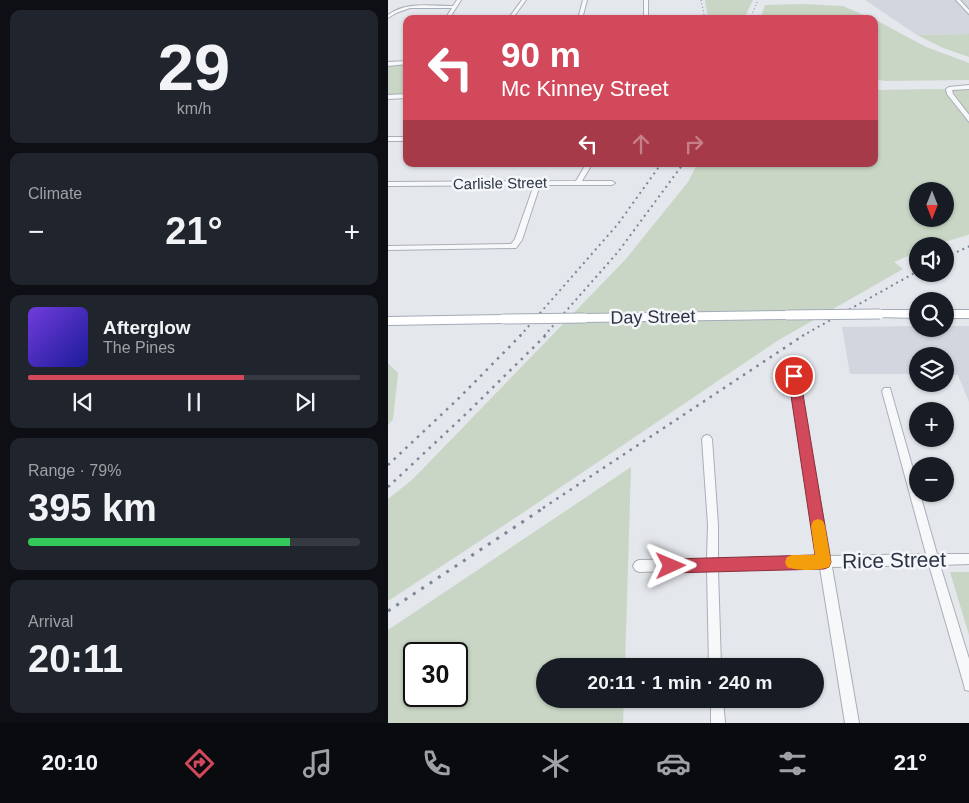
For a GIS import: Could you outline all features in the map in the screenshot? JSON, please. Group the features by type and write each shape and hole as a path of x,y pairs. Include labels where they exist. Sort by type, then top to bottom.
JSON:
{"main road":[{"name":"Day Street","path":"388,321 909,314"},
{"path":"954,314 970,314"}],"street":[{"path":"449,15 459,0"},
{"path":"513,15 524,0"},
{"path":"581,15 585,0"},
{"path":"646,0 646,15"},
{"path":"958,0 970,14"},
{"path":"388,17 395,11 406,8 454,7"},
{"path":"388,64 403,62"},
{"path":"970,87 948,90 970,121"},
{"path":"388,97 403,96"},
{"path":"960,108 970,108"},
{"path":"388,139 403,138"},
{"path":"578,183 587,167"},
{"name":"Carlisle Street","path":"388,184 612,182"},
{"path":"388,248 515,245 538,183"},
{"path":"794,376 852,723"},
{"path":"887,390 933,560 970,685"},
{"path":"707,440 713,525 715,658"},
{"name":"Rice Street","path":"639,566 970,559"},
{"path":"717,708 718,723"}],"shaded area":[{"path":"865,0 969,0 969,34 917,35"},
{"path":"909,326 909,337 954,337 954,326 969,326 969,402 958,375 954,375 954,347 909,347 909,374 850,374 842,327"}],"green space":[{"path":"705,0 753,0 746,15 707,15"},
{"path":"765,5 843,6 864,15 761,15"},
{"path":"878,21 926,47 969,63 969,80 878,80"},
{"path":"969,34 969,57 943,48 917,35"},
{"path":"403,64 403,95 388,96 388,66"},
{"path":"878,90 969,90 970,233 968,235 954,239 954,237 909,237 909,256 894,262 903,269 777,341 521,514 388,601 388,499 413,479 625,260 688,182 696,167 878,167"},
{"path":"388,363 398,373 393,419 388,425"},
{"path":"631,467 625,658 536,658 536,708 624,708 623,723 388,723 388,630"},
{"path":"950,572 969,572 969,635"}],"railway":[{"path":"701,0 704,15"},
{"path":"752,15 758,0"},
{"path":"520,336 618,224 659,167"},
{"path":"544,336 618,252 681,167"},
{"path":"954,253 970,246"},
{"path":"802,336 909,276"},
{"path":"388,465 459,398 521,335"},
{"path":"388,487 546,335"},
{"path":"543,508 804,335"},
{"path":"388,611 545,507"}],"slow traffic":[{"path":"792,562 824,562 818,526"}],"route":[{"path":"671,566 824,562 794,376"}]}
